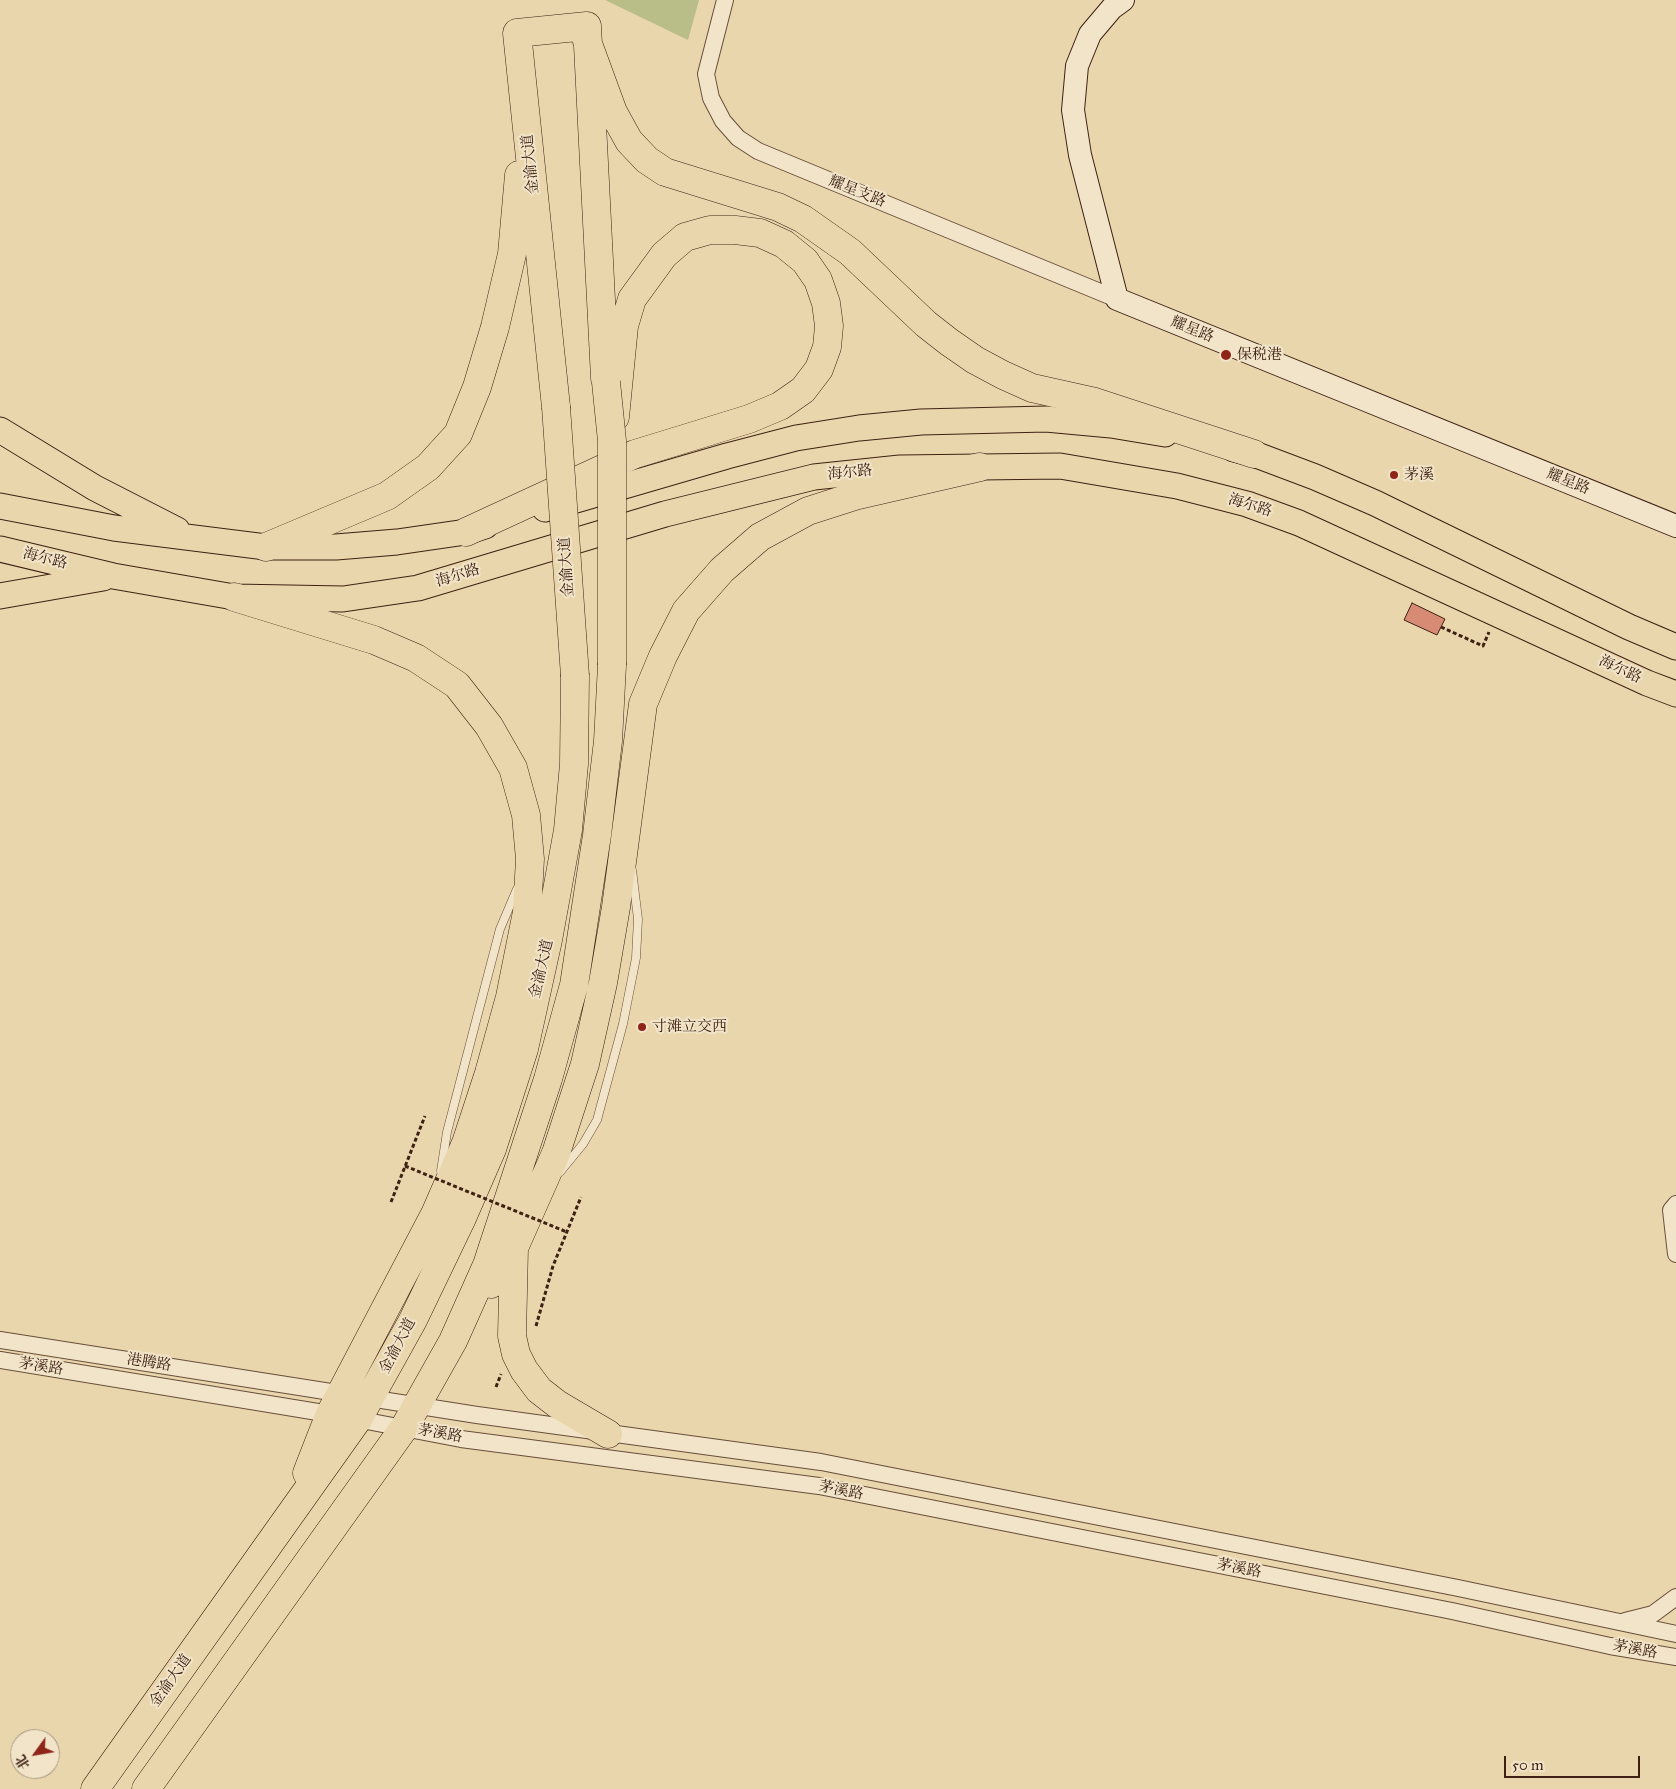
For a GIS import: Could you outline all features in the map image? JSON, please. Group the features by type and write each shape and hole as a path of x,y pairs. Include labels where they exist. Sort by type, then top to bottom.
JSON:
{"highway":[{"name":"金渝大道","path":"95,1789 365,1408 462,1218 492,1149 524,1050 548,940 568,830 574,764 575,676 556,407 517,33 587,34"},
{"path":"453,1341 487,1264 548,1078 574,985 597,835 608,741 612,665 613,379 587,34"},
{"path":"587,34 614,112 629,141 647,160 665,172 778,207 803,219 850,252 941,336 975,360 1032,388 1096,402 1254,454"},
{"path":"266,547 387,496 428,467 458,434 478,387 512,254 518,202 524,97"},
{"path":"466,532 636,454 749,419 780,406 803,390 819,369 827,346 829,326 826,303 818,280 805,261 784,244 760,233 710,230 685,237 664,255 632,299 624,326 613,379"},
{"path":"146,1789 410,1416 453,1341 514,1248 556,1153 585,1064 603,983 643,704 663,656 686,611 722,570 760,537 808,511 858,495 980,467"},
{"path":"234,598 374,640 416,658 457,685 489,726 513,768 526,815 530,859 527,912 510,997 489,1073 466,1143 435,1214 336,1403 289,1516"},
{"path":"514,1248 512,1336 516,1354 524,1370 539,1390 557,1404 608,1434"}],"main road":[{"path":"0,506 52,517 195,539 266,547 353,546 466,532 727,456 796,438 868,427 922,422 1046,419 1128,428 1180,437 1254,454 1375,504 1629,627 1676,647"},
{"path":"0,430 95,488 195,539"},
{"name":"海尔路","path":"0,549 112,576 234,598 343,599 418,588 665,514 814,477 900,468 1060,466 1177,486 1247,504 1350,544 1647,683 1676,694"},
{"path":"0,596 112,576"}],"street":[{"name":"耀星支路","path":"726,0 706,74 711,98 723,121 738,138 758,151 1117,299"},
{"path":"1117,299 1080,156 1073,110 1077,66 1090,34 1112,8 1123,0"},
{"name":"耀星路","path":"1117,299 1676,526"},
{"path":"1676,1204 1671,1210 1676,1254"},
{"name":"港腾路","path":"0,1340 298,1386"},
{"name":"茅溪路","path":"0,1360 336,1403 410,1416 608,1434 821,1462 1458,1588 1676,1634"},
{"name":"茅溪路","path":"298,1386 336,1403 410,1416 461,1439 819,1486 1452,1611 1610,1646 1676,1657"},
{"path":"1620,1622 1653,1614 1676,1597"}],"path":[{"path":"1440,627 1483,646 1497,613"},
{"path":"391,1202 425,1116"},
{"path":"405,1166 567,1232"},
{"path":"536,1328 553,1266 581,1197"}],"green space":[{"path":"605,0 699,0 688,40"}],"building":[{"path":"1412,603 1445,619 1437,635 1404,620"}],"place":[{"name":"保税港","path":"1226,355"},
{"name":"茅溪","path":"1394,475"},
{"name":"寸滩立交西","path":"642,1027"}]}
